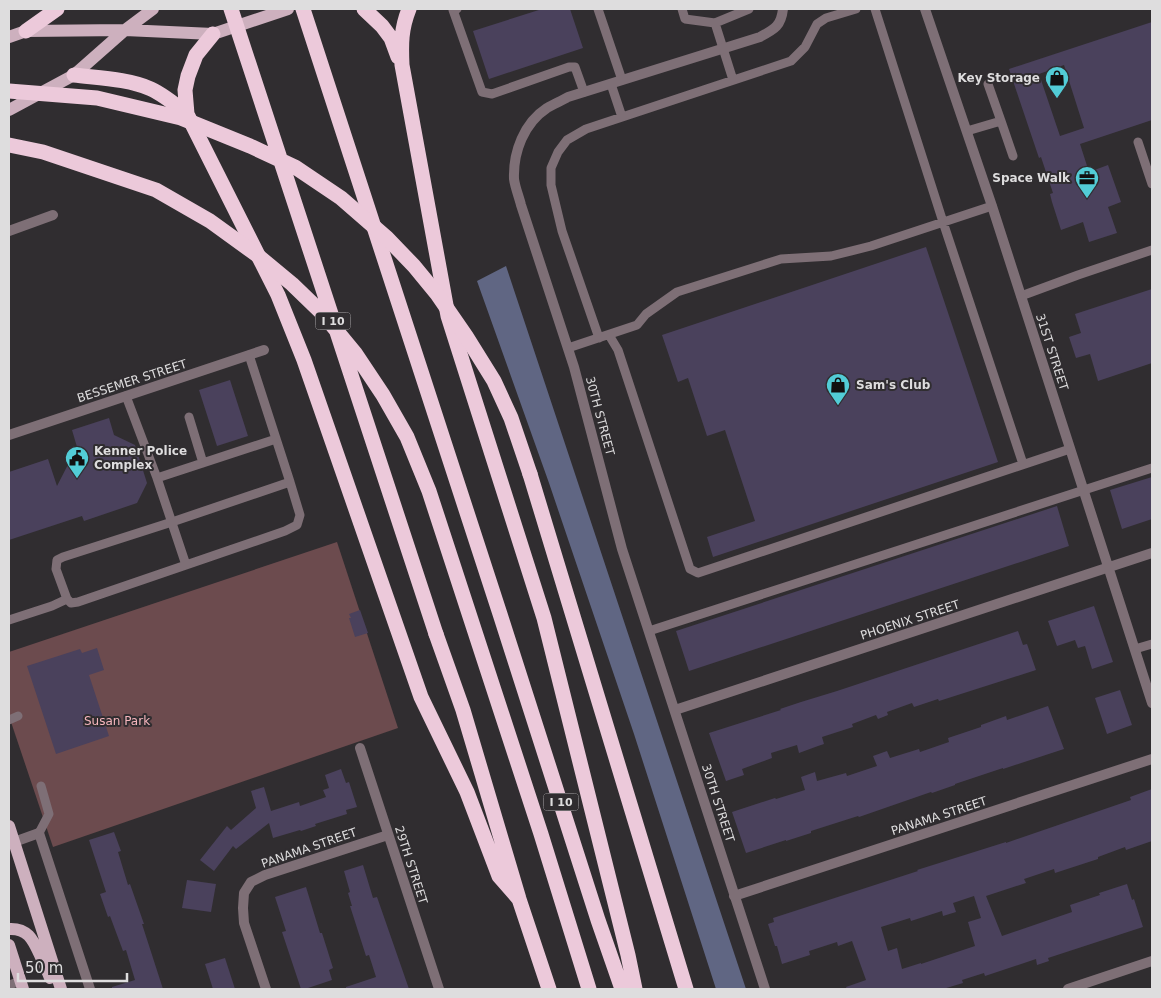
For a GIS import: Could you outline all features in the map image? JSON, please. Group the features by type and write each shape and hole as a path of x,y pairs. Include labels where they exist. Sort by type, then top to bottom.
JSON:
{"highway":[{"path":"26,31 57,9"},
{"name":"I 10","path":"231,9 436,634 463,710 519,899 549,989"},
{"name":"I 10","path":"303,9 622,989"},
{"path":"364,9 382,26 390,38 402,65"},
{"path":"410,9 404,22 401,40 402,65 448,316 544,618 635,989"},
{"path":"212,34 196,55 188,76 185,90 187,114 274,287 291,325 421,697 467,792 499,876 519,899"},
{"path":"74,75 124,81 151,89 187,114"},
{"path":"9,91 97,98 181,118 250,146 295,167 341,198 387,238 437,294 494,381 511,418 536,492 686,989"},
{"path":"9,145 43,152 156,190 210,221 292,284 322,313 355,353 383,395 407,437 429,491 541,834 589,989"}],"main road":[{"path":"9,110 74,75 125,30 153,9"},
{"path":"9,37 26,31 125,30 212,34 288,9"},
{"path":"9,826 11,842 62,989"},
{"path":"9,928 21,930 32,939 55,989"},
{"path":"9,945 18,985"}],"street":[{"name":"30TH STREET","path":"765,989 622,549 568,348 514,180 516,152 522,137 530,124 547,108 584,92 760,37 776,28 782,18 783,9"},
{"name":"31ST STREET","path":"925,9 992,206 1152,703"},
{"path":"9,231 53,215"},
{"name":"BESSEMER STREET","path":"9,435 264,350"},
{"name":"PHOENIX STREET","path":"675,710 1152,554"},
{"name":"29TH STREET","path":"360,748 438,989"},
{"name":"PANAMA STREET","path":"734,896 1152,759"},
{"path":"11,842 38,833 90,989"},
{"name":"PANAMA STREET","path":"266,989 244,923 244,893 252,882 265,875 388,835"},
{"path":"1068,989 1152,961"}],"lane":[{"path":"457,9 452,10 482,92 492,94 569,67 575,67 584,92"},
{"path":"598,9 622,80"},
{"path":"682,9 686,19 716,23 749,9"},
{"path":"599,338 562,231 551,185 551,168 558,152 567,140 586,129 791,61 805,47 817,24 826,18 856,9"},
{"path":"875,9 1023,464"},
{"path":"716,23 733,80"},
{"path":"611,84 622,117"},
{"path":"988,84 1013,156"},
{"path":"967,132 1001,121"},
{"path":"1138,142 1152,184"},
{"path":"568,348 637,325 646,314 677,292 781,259 831,256 871,246 992,206"},
{"path":"1021,296 1152,250"},
{"path":"609,334 618,350 690,569 698,573 1070,449"},
{"path":"249,355 290,482 300,515 297,525 285,532 78,602 71,603 66,599 56,569 58,560 63,557 290,482"},
{"path":"126,396 158,478 186,565"},
{"path":"189,417 203,463"},
{"path":"158,478 276,439"},
{"path":"649,631 1152,468"},
{"path":"9,620 52,606 66,599"},
{"path":"1135,650 1152,644"},
{"path":"38,833 49,814 41,786"}],"green space":[{"name":"Susan Park","path":"337,542 398,728 53,847 9,716 9,652"}],"water":[{"path":"506,266 746,989 716,989 634,734 549,483 477,281"}],"building":[{"path":"542,9 570,9 583,48 489,79 473,31"},
{"path":"1152,22 1152,120 1080,144 1089,172 1108,165 1121,202 1108,207 1117,233 1089,242 1083,222 1061,230 1050,194 1053,193 1009,69","holes":["1064,65 1084,128 1060,136 1039,74"]},
{"name":"Sam's Club","path":"926,247 998,462 713,557 707,537 755,521 725,430 707,436 688,378 678,382 662,335"},
{"path":"1152,289 1152,363 1098,381 1090,354 1076,358 1069,337 1081,333 1075,314"},
{"path":"230,380 248,436 217,446 199,390"},
{"name":"Kenner Police Complex","path":"109,418 114,435 135,445 147,483 137,503 84,521 82,516 9,540 9,472 48,459 57,486 77,447 72,430"},
{"path":"1152,477 1152,519 1122,529 1110,490"},
{"path":"1057,506 1069,546 689,671 676,631"},
{"path":"1094,606 1113,662 1092,669 1085,646 1078,648 1075,640 1057,646 1048,621"},
{"path":"360,610 368,633 355,637 349,614"},
{"path":"1018,631 1023,645 1027,644 1036,670 939,701 938,699 914,707 912,703 887,712 888,715 878,719 876,715 852,724 853,727 822,737 824,744 799,753 797,745 771,753 772,758 742,769 744,775 726,781 709,733"},
{"path":"97,648 104,670 89,675 109,736 56,754 27,666 80,649 82,653"},
{"path":"1120,690 1132,725 1107,734 1095,698"},
{"path":"1048,706 1064,749 746,853 732,812 805,790 801,777 815,772 817,781 846,773 847,776 877,766 873,756 887,751 890,758 919,749 920,752 949,742 948,738 1006,716 1007,720"},
{"path":"341,769 346,783 349,782 357,807 346,810 347,814 315,824 316,826 301,831 273,838 269,823 236,849 233,846 214,871 200,860 227,826 231,830 256,808 251,791 264,787 271,811 299,802 300,806 326,797 323,790 329,788 325,775"},
{"path":"1152,789 1152,841 1126,850 1125,847 1098,857 1098,859 1055,873 1054,869 1024,879 1026,883 986,896 1002,936 1072,912 1070,905 1127,884 1143,927 1048,958 1049,961 1037,965 1036,959 985,976 984,973 962,980 963,983 943,989 847,989 846,987 866,980 852,941 838,946 837,942 809,951 810,955 782,964 768,924 774,922 773,918 917,870 1006,843 1131,800 1130,797","holes":["974,896 981,918 968,922 975,946 902,969 897,948 888,951 881,927 910,918 911,921 942,911 943,916 956,912 953,903"]},
{"path":"114,832 121,851 118,852 128,885 130,884 144,924 142,924 163,989 112,989 112,987 135,980 126,950 123,951 100,894 106,892 89,840"},
{"path":"363,865 373,898 377,897 409,989 346,989 346,987 376,977 369,955 366,956 350,906 352,906 348,893 350,892 344,871"},
{"path":"187,880 216,884 211,912 182,908"},
{"path":"306,887 333,968 329,970 332,980 301,989 282,932 286,931 275,897"},
{"path":"225,958 235,989 213,989 205,964"}],"place":[{"name":"Key Storage","path":"1057,99"},
{"name":"Space Walk","path":"1087,199"},
{"name":"Sam's Club","path":"838,406"},
{"name":"Kenner Police Complex","path":"77,479"}]}
